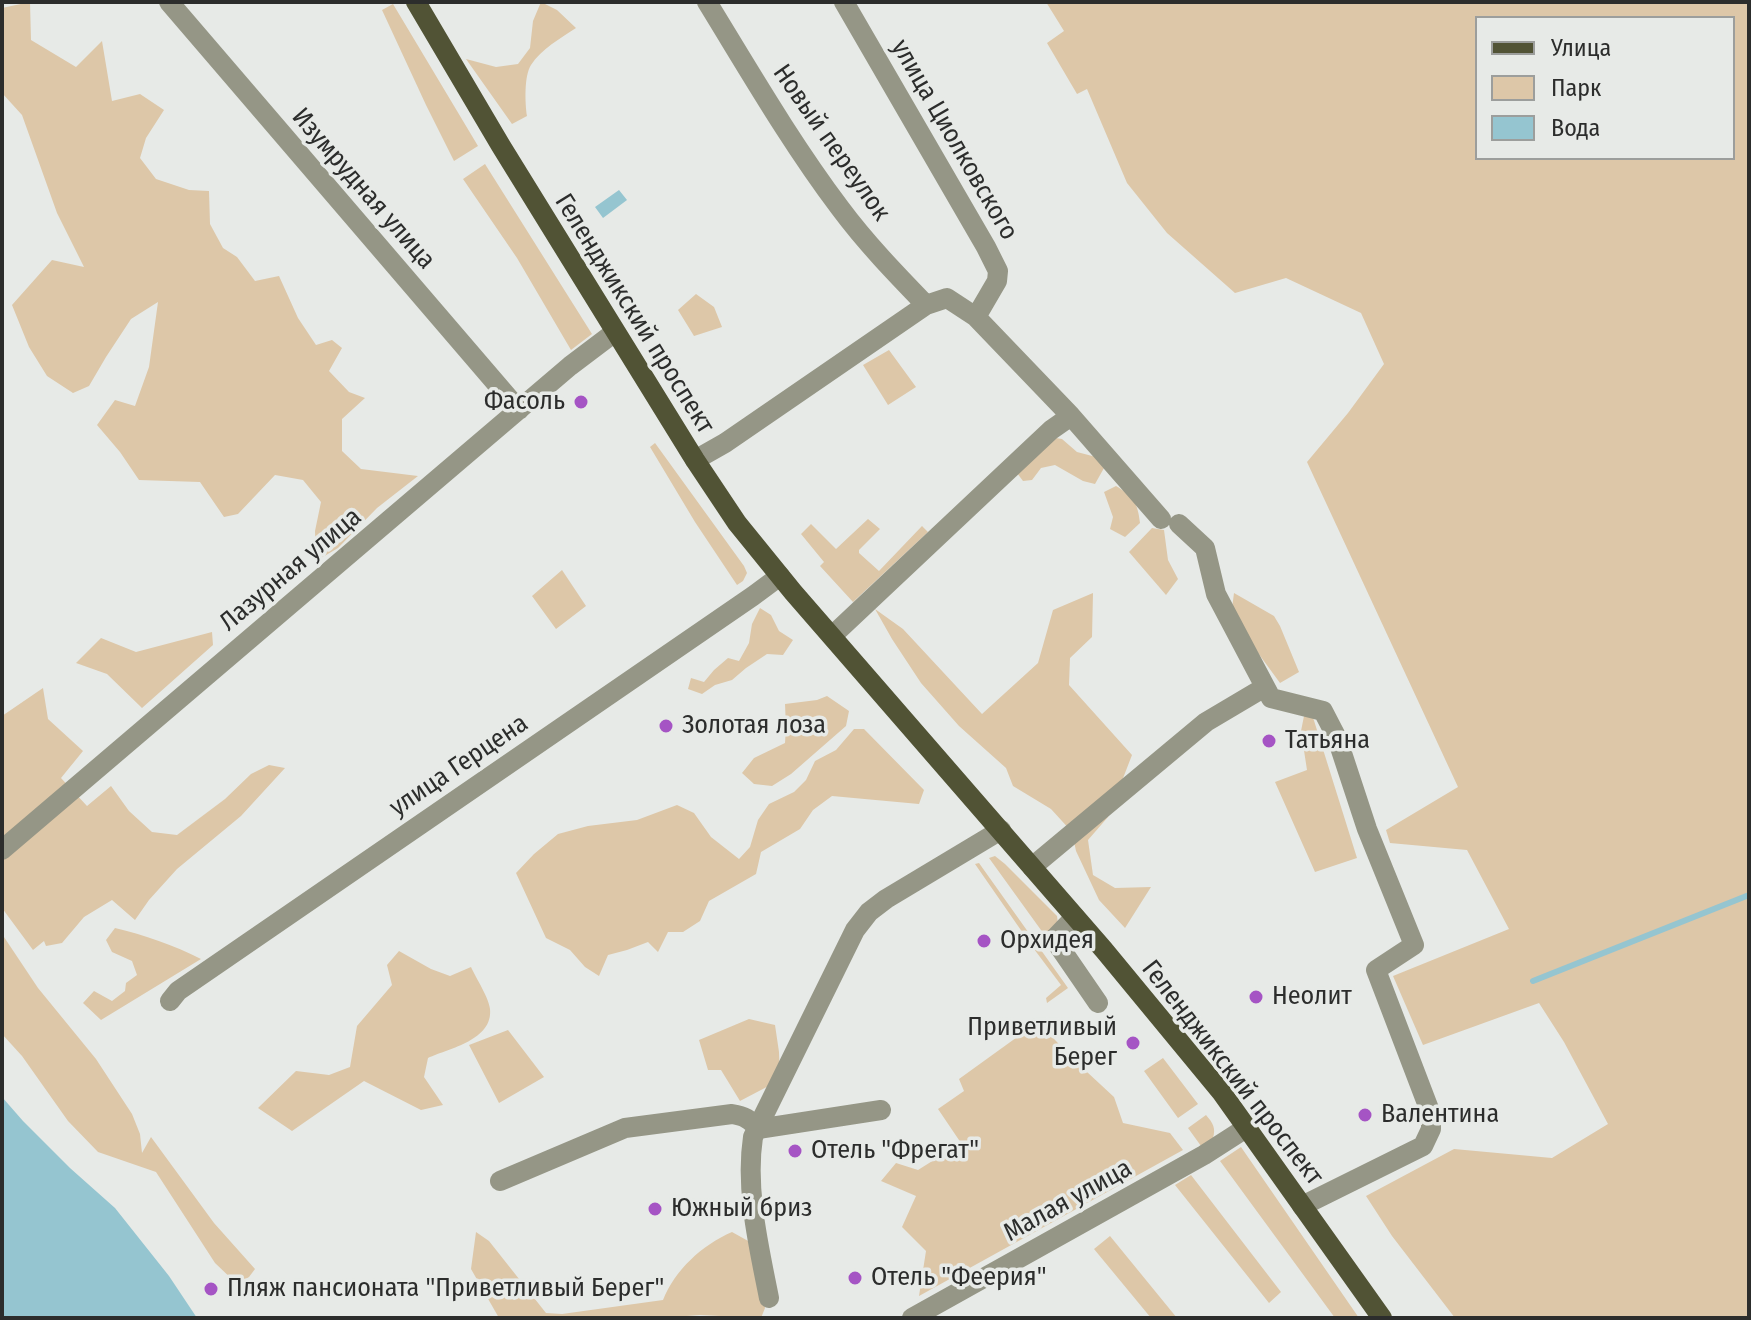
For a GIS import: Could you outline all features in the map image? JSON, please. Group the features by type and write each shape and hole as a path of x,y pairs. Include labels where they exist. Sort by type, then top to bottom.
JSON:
{"main road":[{"name":"Геленджикский проспект","path":"416,2 615,332 737,523 1222,1093 1382,1318"}],"street":[{"name":"Изумрудная улица","path":"169,2 519,410"},
{"name":"Новый переулок","path":"707,2 792,141 879,256 926,305"},
{"name":"улица Циолковского","path":"844,2 998,271 997,281 976,317"},
{"path":"695,460 725,443 926,305 947,298 976,317 1170,522 1205,548 1216,594 1271,698 1323,711 1337,738 1367,829 1414,945 1376,970 1431,1114 1431,1129 1423,1146 1302,1206"},
{"name":"Лазурная улица","path":"2,850 570,366 615,332"},
{"path":"832,636 1051,430 1071,416"},
{"name":"улица Герцена","path":"170,1001 178,991 780,576"},
{"path":"1032,867 1206,722 1265,687"},
{"path":"769,1298 754,1223 753,1137 855,930 869,912 886,899 1001,830"},
{"path":"1075,917 1054,939 1098,1003"},
{"path":"758,1129 881,1110"},
{"path":"500,1181 625,1128 732,1114 751,1120 758,1129"},
{"name":"Малая улица","path":"912,1318 1204,1155 1246,1128"}],"green space":[{"path":"30,2 31,40 76,67 102,41 112,101 140,94 164,110 146,138 140,158 156,179 189,190 209,191 210,224 223,248 237,257 255,281 279,276 298,318 316,345 332,340 342,348 329,371 349,392 365,398 342,419 342,451 361,469 418,476 377,508 338,548 316,561 315,531 321,502 303,480 275,475 238,514 224,517 200,482 139,480 97,425 115,400 135,406 149,367 158,302 131,319 89,386 73,393 47,376 29,347 12,305 52,260 84,267 57,213 22,115 2,93 2,8"},
{"path":"541,2 557,10 576,28 546,49 531,65 526,83 527,116 512,124 466,59 496,67 518,64 530,48 533,21"},
{"path":"1046,2 1749,2 1749,1318 1455,1318 1392,1236 1366,1196 1454,1149 1552,1158 1608,1124 1539,1003 1423,1045 1393,976 1509,929 1467,850 1390,843 1386,830 1458,787 1307,462 1384,364 1361,313 1286,278 1235,293 1167,233 1127,183 1087,89 1077,94 1047,43 1064,31"},
{"path":"393,4 478,146 454,161 382,10"},
{"path":"485,164 592,334 571,350 517,258 463,179"},
{"path":"696,294 714,307 722,327 694,336 678,310"},
{"path":"889,350 916,387 888,405 863,365"},
{"path":"1050,437 1062,439 1077,452 1096,457 1104,468 1095,484 1083,481 1055,465 1041,468 1032,480 1023,481 1017,473"},
{"path":"655,443 744,566 747,573 737,585 650,447"},
{"path":"1116,486 1134,501 1139,516 1140,523 1125,537 1110,529 1113,517 1104,492"},
{"path":"868,519 880,529 859,553 879,571 922,526 928,532 853,602 820,566 824,562 801,534 811,524 836,549"},
{"path":"1152,528 1164,530 1168,560 1178,579 1166,595 1129,552"},
{"path":"562,570 586,606 556,629 532,596"},
{"path":"1093,593 1092,637 1070,658 1069,685 1132,755 1108,817 1088,840 1093,875 1115,888 1151,887 1125,928 1099,900 1076,851 1072,832 1051,809 1013,786 1006,768 959,726 921,683 875,609 903,629 982,714 1038,663 1053,610"},
{"path":"1234,593 1274,616 1299,672 1280,683 1231,616"},
{"path":"760,608 771,615 779,631 793,640 783,655 767,654 732,680 715,685 702,694 688,689 691,678 704,682 728,658 739,661 749,643 752,624"},
{"path":"212,632 213,645 142,708 107,674 76,663 101,638 136,652"},
{"path":"43,688 48,719 83,751 61,778 87,806 111,786 129,811 152,832 177,835 225,799 251,774 269,765 285,768 241,816 177,869 135,920 112,900 84,917 62,943 46,946 44,941 33,950 2,908 2,716"},
{"path":"827,696 849,711 846,726 791,774 772,786 754,784 742,773 754,758 785,743 785,704"},
{"path":"1311,711 1357,858 1315,872 1275,782 1307,770 1301,731 1304,716"},
{"path":"854,729 864,729 924,790 919,804 832,796 813,810 800,829 761,852 756,874 709,901 700,921 683,932 668,932 658,952 648,942 608,955 599,976 585,967 570,950 546,938 516,873 558,834 588,826 637,820 677,805 694,813 711,837 739,859 750,847 758,820 769,804 794,792 806,780 815,761 836,750"},
{"path":"995,856 1057,916 1058,924 1046,937 989,858"},
{"path":"979,863 1068,988 1047,1003 1046,998 1061,985 975,864"},
{"path":"115,928 159,941 201,959 101,1020 83,1003 94,991 112,1001 125,991 126,983 137,975 132,961 112,952 106,940"},
{"path":"2,934 38,988 96,1059 132,1114 140,1134 142,1153 151,1137 214,1223 255,1269 249,1277 237,1284 215,1263 156,1172 98,1152 68,1121 22,1056 2,1034"},
{"path":"399,951 450,976 471,967 489,1004 489,1020 478,1035 428,1058 424,1077 443,1105 421,1110 364,1081 292,1131 258,1108 296,1071 329,1075 350,1067 357,1026 392,985 387,965"},
{"path":"749,1019 775,1025 780,1080 740,1101 721,1070 708,1070 699,1040"},
{"path":"1038,1022 1114,1097 1123,1123 1170,1133 1183,1150 919,1296 926,1251 902,1227 916,1196 881,1181 896,1163 918,1170 961,1143 938,1109 964,1091 959,1079"},
{"path":"508,1030 544,1077 499,1103 469,1045"},
{"path":"1163,1058 1198,1104 1178,1118 1144,1071"},
{"path":"1206,1115 1214,1134 1201,1146 1188,1128"},
{"path":"1241,1147 1359,1318 1335,1318 1220,1161"},
{"path":"1191,1175 1281,1292 1269,1303 1175,1185"},
{"path":"476,1232 489,1241 546,1313 562,1314 663,1300 691,1260 710,1244 732,1232 750,1242 765,1308 761,1318 700,1315 661,1318 499,1318 471,1269"},
{"path":"1110,1236 1177,1318 1151,1318 1094,1249"}],"water":[{"path":"619,190 627,200 603,218 595,207"},
{"path":"2,1097 70,1168 115,1208 169,1276 197,1318 2,1318"}],"waterway":[{"path":"1533,981 1749,895"}],"place":[{"name":"Фасоль","path":"581,402"},
{"name":"Золотая лоза","path":"666,726"},
{"name":"Татьяна","path":"1269,741"},
{"name":"Орхидея","path":"984,941"},
{"name":"Неолит","path":"1256,997"},
{"name":"Приветливый Берег","path":"1133,1043"},
{"name":"Валентина","path":"1365,1115"},
{"name":"Отель \"Фрегат\"","path":"795,1151"},
{"name":"Южный бриз","path":"655,1209"},
{"name":"Отель \"Феерия\"","path":"855,1278"},
{"name":"Пляж пансионата \"Приветливый Берег\"","path":"211,1289"}]}
